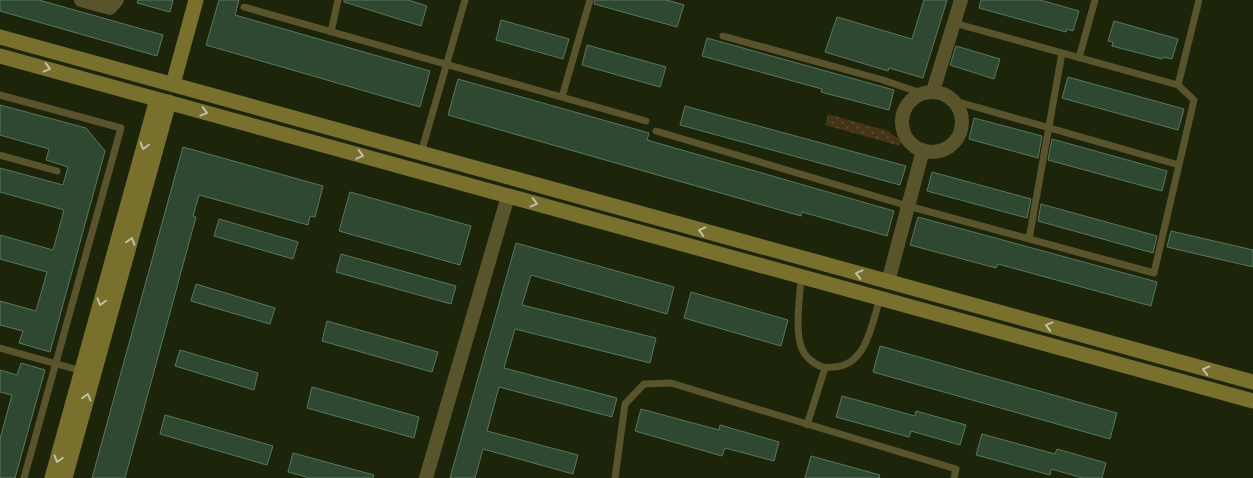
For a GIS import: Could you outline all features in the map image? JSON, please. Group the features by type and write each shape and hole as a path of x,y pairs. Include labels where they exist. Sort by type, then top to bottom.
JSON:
{"main road":[{"path":"173,84 196,0"},
{"path":"0,37 1253,382"},
{"path":"0,56 1253,401"},
{"path":"52,478 163,101"},
{"path":"65,478 163,101"}],"street":[{"path":"81,0 110,8 117,0"},
{"path":"927,92 962,0"},
{"path":"927,92 945,94 955,101 961,112 963,124 960,135 953,145 943,150 932,152 923,150 911,143 904,134 902,122 904,110 911,100 927,92"},
{"path":"888,282 923,150"},
{"path":"426,478 508,196"}],"lane":[{"path":"331,32 338,0"},
{"path":"421,153 465,0"},
{"path":"562,97 590,0"},
{"path":"1079,58 1095,0"},
{"path":"1178,85 1199,0"},
{"path":"244,7 646,121"},
{"path":"656,131 908,206 1154,274 1194,100 1178,85 954,23"},
{"path":"723,36 927,92"},
{"path":"1029,239 1062,53"},
{"path":"0,94 121,128 24,478"},
{"path":"955,101 1179,165"},
{"path":"0,155 57,171"},
{"path":"801,276 798,326 801,346 810,361 824,368 842,367 857,358 866,342 880,298"},
{"path":"0,348 82,372"},
{"path":"807,425 824,368"},
{"path":"615,478 626,404 644,384 671,383 956,469 954,478"}],"shaded area":[{"path":"828,114 888,131 901,141 900,146 825,125"}],"building":[{"path":"0,0 39,0 163,35 157,56 0,11"},
{"path":"138,0 173,0 170,12 137,3"},
{"path":"219,0 239,0 235,15 430,71 420,107 206,45"},
{"path":"344,0 408,0 427,6 421,26 344,2"},
{"path":"595,0 667,0 684,5 677,27 594,4"},
{"path":"924,0 947,0 923,78 889,68 888,71 825,52 837,17 912,39"},
{"path":"981,0 1040,0 1079,11 1073,31 1067,29 1066,32 979,8"},
{"path":"501,20 569,39 563,59 496,40"},
{"path":"1114,21 1178,39 1172,59 1163,57 1162,59 1112,46 1113,42 1108,41"},
{"path":"707,38 894,90 889,110 821,92 822,89 702,56"},
{"path":"587,45 666,67 660,87 582,65"},
{"path":"956,46 1000,59 994,79 950,65"},
{"path":"1068,77 1184,109 1178,130 1062,98"},
{"path":"458,79 649,133 647,140 894,211 887,236 802,212 801,216 448,115"},
{"path":"0,105 86,128 105,151 50,352 19,343 23,331 0,325 0,301 36,311 47,272 0,259 0,235 53,250 64,210 0,192 0,168 63,185 68,167 46,160 49,149 0,135"},
{"path":"685,106 906,166 900,185 680,125"},
{"path":"974,118 1042,136 1038,158 969,139"},
{"path":"1052,139 1167,171 1162,191 1048,160"},
{"path":"183,147 323,186 315,217 310,216 308,225 199,195 193,216 196,217 125,478 92,478"},
{"path":"932,172 1031,199 1027,218 927,191"},
{"path":"350,192 471,226 460,265 339,231"},
{"path":"1041,204 1157,236 1153,253 1038,221"},
{"path":"918,217 1157,282 1151,306 998,264 996,268 910,245"},
{"path":"219,219 298,242 293,259 214,236"},
{"path":"1171,231 1253,250 1253,267 1167,247"},
{"path":"516,243 674,287 667,314 531,275 522,305 656,338 650,363 515,329 504,368 617,398 612,417 499,387 487,431 578,455 573,474 483,449 475,478 450,478"},
{"path":"341,254 456,286 451,304 336,272"},
{"path":"196,284 275,308 270,324 191,301"},
{"path":"691,292 788,320 781,346 684,318"},
{"path":"327,321 438,352 432,372 322,341"},
{"path":"880,346 1117,413 1110,439 873,372"},
{"path":"180,350 258,373 254,390 175,366"},
{"path":"21,363 45,370 15,478 0,478 0,439 12,395 0,392 0,370 17,375"},
{"path":"312,387 419,417 414,438 307,408"},
{"path":"842,396 915,416 916,411 966,425 960,445 911,431 909,437 836,417"},
{"path":"641,409 719,430 720,425 779,442 774,461 725,448 722,456 635,431"},
{"path":"165,415 273,446 267,465 160,434"},
{"path":"982,434 1055,454 1057,449 1106,463 1102,478 1083,478 1051,469 1050,475 976,455"},
{"path":"293,453 374,475 373,478 310,478 288,472"},
{"path":"811,456 880,475 879,478 805,478"}]}
